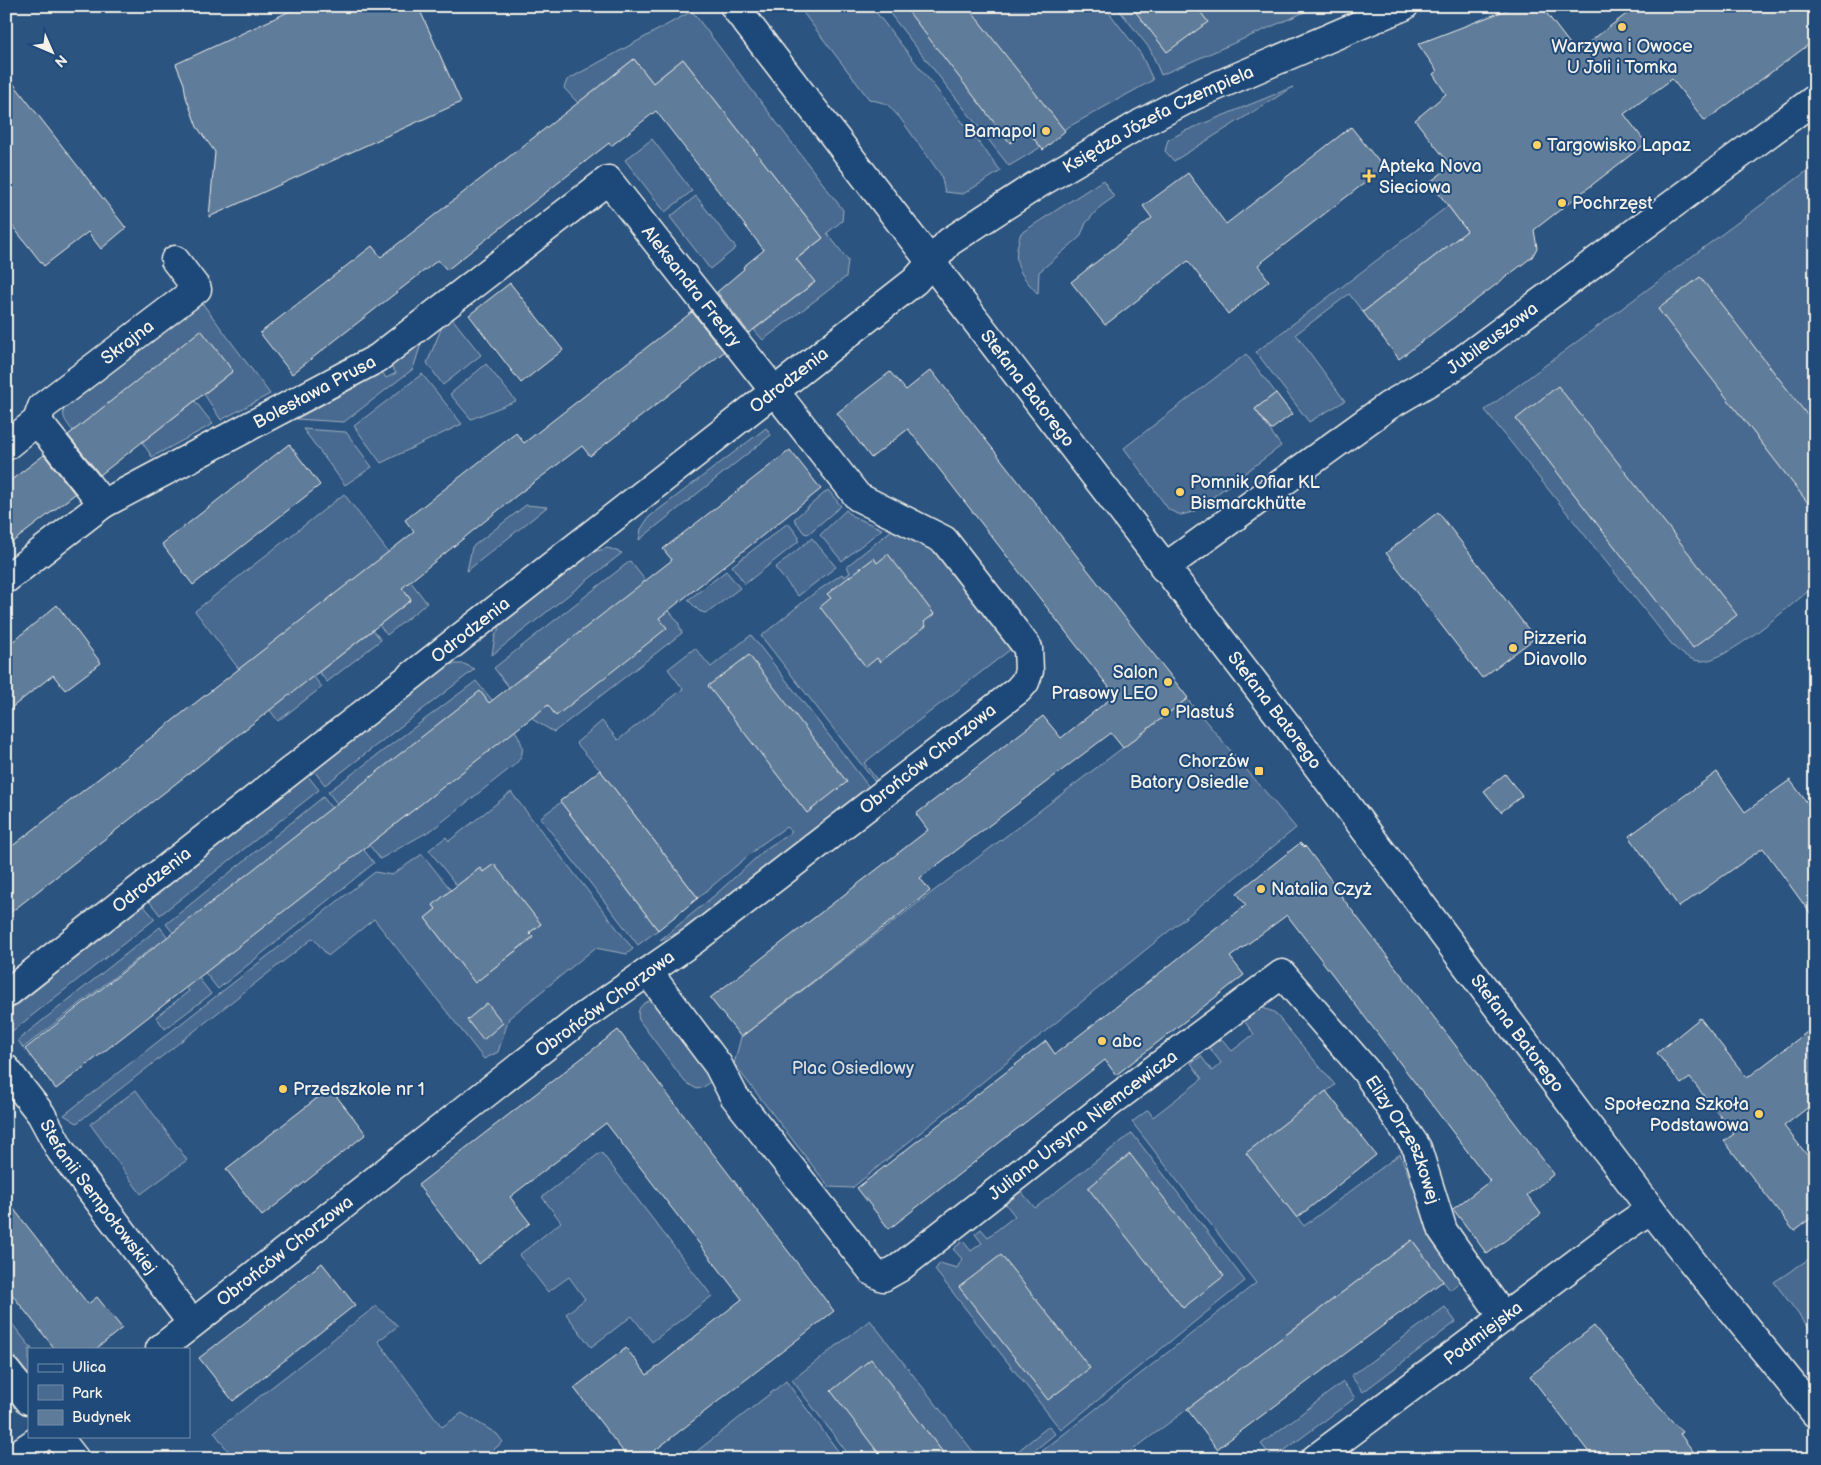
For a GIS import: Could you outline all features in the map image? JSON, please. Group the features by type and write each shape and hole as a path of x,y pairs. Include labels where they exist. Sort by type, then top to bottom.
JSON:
{"street":[{"name":"Stefana Batorego","path":"734,6 1164,568 1292,732 1374,844 1651,1209 1815,1413"},
{"name":"Księdza Józefa Czempiela","path":"932,263 949,242 1045,180 1140,124 1193,96 1404,6"},
{"name":"Jubileuszowa","path":"1164,568 1388,406 1449,370 1815,98"},
{"name":"Aleksandra Fredry","path":"608,180 858,497 944,540 1028,648"},
{"name":"Bolesława Prusa","path":"6,579 102,504 378,358 608,180"},
{"name":"Skrajna","path":"6,446 37,422 42,407 197,289 175,260"},
{"name":"Odrodzenia","path":"6,994 915,281 932,263"},
{"path":"37,422 102,504"},
{"name":"Obrońców Chorzowa","path":"161,1348 583,1017 694,940 1018,690 1025,682 1029,671 1028,648"},
{"name":"Juliana Ursyna Niemcewicza","path":"648,972 718,1065 734,1096 873,1272 882,1277 899,1268 1112,1102 1282,974"},
{"name":"Elizy Orzeszkowej","path":"1282,974 1365,1070 1417,1148 1443,1231 1504,1318"},
{"name":"Stefanii Sempołowskiej","path":"6,1069 41,1114 62,1151 192,1323"},
{"name":"Podmiejska","path":"1315,1459 1619,1230 1651,1209"},
{"path":"6,1371 28,1399"},
{"path":"11,1459 41,1438"},
{"path":"59,1438 75,1459"}],"green space":[{"path":"798,6 871,6 1001,171 963,194 945,192 941,175 900,118 887,104 869,99"},
{"path":"884,6 1104,6 1141,54 1153,80 1063,130 1041,147 1009,166"},
{"path":"1116,6 1313,6 1314,8 1161,75 1150,49"},
{"path":"692,11 843,210 842,221 827,233 848,260 846,277 763,340 754,330 814,283 797,259 823,238 683,59 653,83 634,59 578,103 564,88 567,80"},
{"path":"1293,87 1174,161 1165,151 1168,140 1185,131"},
{"path":"652,139 692,191 665,212 625,160"},
{"path":"1815,165 1815,586 1743,642 1713,659 1697,661 1674,647 1485,410"},
{"path":"1103,180 1114,197 1100,207 1086,223 1080,237 1039,272 1038,294 1021,273 1018,266 1017,252 1021,233"},
{"path":"696,196 736,248 710,269 670,217"},
{"path":"1448,206 1467,231 1363,312 1349,294 1296,334 1345,401 1309,422 1256,352"},
{"path":"200,300 270,394 221,420 204,394 233,371 73,431 63,414 66,402"},
{"path":"451,317 481,355 443,385 427,363 444,322"},
{"path":"422,341 413,369 344,422 296,419 358,386 381,370 386,378 396,373 390,364"},
{"path":"1246,354 1276,393 1255,409 1281,446 1193,512 1181,515 1169,510 1124,448"},
{"path":"486,364 516,401 471,419 450,394"},
{"path":"422,374 462,424 381,463 354,426"},
{"path":"195,401 213,424 152,457 142,442"},
{"path":"766,428 771,435 639,540 641,529 649,517"},
{"path":"303,429 346,432 372,467 345,485"},
{"path":"828,490 841,506 808,534 804,533 794,519"},
{"path":"344,494 427,603 387,635 379,625 411,600 379,559 313,676 322,687 278,721 195,611"},
{"path":"526,505 547,507 467,571 472,547"},
{"path":"846,510 852,516 882,529 842,561 820,535"},
{"path":"788,523 799,537 798,542 745,584 732,566"},
{"path":"893,529 934,548 1011,649 864,763 878,781 875,782 761,636 813,594 842,574 844,577 850,573 847,566"},
{"path":"812,538 836,567 798,596 775,568"},
{"path":"608,548 622,553 492,655 495,636 502,622 593,552"},
{"path":"630,561 678,622 682,633 554,732 535,721 494,668"},
{"path":"726,571 740,588 710,611 705,613 699,611 688,600"},
{"path":"373,630 381,640 327,682 319,672"},
{"path":"751,635 869,787 680,932 660,940 715,895 767,848 792,832 786,827 762,844 698,898 600,770 576,743 602,721 618,740 683,689 668,669 695,648 711,667"},
{"path":"451,664 464,664 475,669 325,785 314,771 442,668"},
{"path":"476,681 513,726 522,746 520,759 433,829 380,859 328,792"},
{"name":"Plac Osiedlowy","path":"1187,699 1296,828 852,1188 829,1187 734,1064 741,1037"},
{"path":"308,776 319,790 160,915 149,901"},
{"path":"511,792 633,949 627,954 595,948 509,1018 498,1052 484,1059 374,919 328,956 313,938 77,1123 64,1115 375,872 392,875 422,854 451,890 433,905 436,909 426,919 471,978 486,974 533,938 529,933 541,924 480,868 457,886 429,850 446,837 449,841"},
{"path":"323,797 374,863 218,989 166,924"},
{"path":"561,802 658,930 638,945 541,819 541,817"},
{"path":"143,905 155,919 6,1036 6,1014"},
{"path":"160,927 211,994 165,1029 156,1017 189,991 154,946 23,1048 18,1040"},
{"path":"653,1000 712,1080 704,1087 697,1089 685,1082 639,1020 638,1013 640,1007"},
{"path":"1255,1005 1274,1012 1335,1085 1247,1153 1304,1226 1400,1154 1429,1226 1463,1279 1450,1290 1412,1240 1121,1459 1032,1459 1256,1283 1132,1122 1148,1110 1153,1117 1202,1079 1191,1063 1201,1056 1212,1071 1221,1063 1209,1047 1220,1037 1232,1051 1254,1034 1241,1017"},
{"path":"136,1090 187,1160 141,1194 90,1124"},
{"path":"1132,1133 1245,1281 1061,1430 935,1270 940,1263 957,1268 962,1259 953,1249 963,1241 971,1251 982,1243 975,1234 981,1229 988,1237 1015,1216 1004,1202 1020,1190 1035,1208"},
{"path":"601,1152 712,1296 652,1342 632,1316 591,1347 566,1314 585,1299 569,1277 548,1292 519,1255 561,1222 542,1197"},
{"path":"1815,1255 1815,1336 1774,1282"},
{"path":"376,1306 398,1326 378,1341 442,1427 462,1413 497,1434 503,1442 482,1459 234,1459 214,1432"},
{"path":"1445,1307 1456,1322 1363,1392 1351,1376"},
{"path":"6,1316 31,1348 28,1348 28,1374 6,1346"},
{"path":"870,1320 979,1459 852,1459 792,1380"},
{"path":"786,1381 844,1459 687,1459"},
{"path":"1343,1382 1355,1398 1273,1459 1261,1444"},
{"path":"1049,1426 1055,1434 1024,1459 1008,1459"}],"building":[{"path":"301,6 418,6 461,102 209,217 215,152 197,127 176,64"},
{"path":"904,6 967,6 1065,131 1043,150 1027,130 1010,143"},
{"path":"1131,6 1196,6 1208,22 1167,52"},
{"name":"Targowisko Lapaz","path":"1517,6 1541,6 1576,52 1637,6 1815,6 1815,40 1705,121 1672,79 1624,114 1646,143 1534,230 1537,248 1532,257 1399,359 1363,312 1467,231 1430,182 1451,166 1415,120 1446,94 1433,74 1437,71 1418,44"},
{"path":"634,59 653,83 683,59 823,238 796,259 815,282 749,333 717,292 764,250 656,111 611,146 609,143 447,270 438,260 292,374 260,333 372,246 381,257"},
{"path":"6,74 126,228 101,249 88,232 44,266 6,218"},
{"path":"1351,127 1384,168 1258,265 1269,281 1228,314 1188,261 1105,325 1071,282 1152,218 1143,206 1188,173 1226,224"},
{"path":"1700,277 1815,425 1815,512 1658,309"},
{"path":"510,283 563,350 521,383 469,315"},
{"path":"692,312 724,352 590,456 582,446 516,496 402,588 411,600 6,916 6,851 414,532 405,520 516,433 524,443"},
{"path":"201,330 233,371 100,475 68,435"},
{"path":"931,370 1188,698 1123,748 1111,733 920,878 930,891 741,1037 710,998 928,830 916,814 1043,716 1061,738 1115,695 908,429 871,458 837,413 890,372 906,390"},
{"path":"1558,386 1737,615 1693,648 1516,419"},
{"path":"1276,393 1292,414 1271,430 1255,409"},
{"path":"289,444 320,485 193,585 162,544"},
{"path":"790,450 821,489 659,618 667,628 556,716 548,705 56,1089 25,1049 480,691 489,703 672,560 663,549"},
{"path":"44,455 75,494 6,547 6,484"},
{"path":"1438,512 1535,638 1482,678 1386,553"},
{"path":"888,554 934,614 924,622 926,626 880,662 877,658 866,667 820,607 831,598 827,594 874,558 877,563"},
{"path":"57,605 101,663 65,690 53,675 6,712 6,647"},
{"path":"749,655 847,782 807,813 708,686"},
{"path":"600,770 698,898 658,930 560,801"},
{"path":"1717,772 1745,812 1790,780 1815,813 1815,920 1763,848 1679,907 1629,836"},
{"path":"1505,774 1522,796 1501,812 1484,791"},
{"path":"1300,843 1305,846 1341,896 1554,1174 1527,1195 1541,1214 1487,1254 1453,1209 1490,1181 1287,915 1230,957 1244,975 1116,1075 1105,1060 889,1229 857,1188 1046,1041 1055,1054 1147,983 1246,905 1237,893"},
{"path":"494,864 541,924 529,933 533,937 475,983 425,918 436,909 433,905 451,890 480,868 483,872"},
{"path":"487,1003 503,1023 483,1040 467,1020"},
{"name":"Społeczna Szkoła Podstawowa","path":"1700,1018 1747,1078 1815,1026 1815,1102 1784,1126 1815,1165 1815,1215 1794,1231 1724,1141 1734,1134 1690,1078 1681,1084 1657,1053"},
{"path":"618,1030 834,1311 644,1459 629,1459 574,1388 626,1348 647,1375 742,1299 606,1123 510,1197 530,1223 479,1264 418,1185"},
{"path":"330,1088 366,1134 262,1216 226,1169"},
{"path":"1326,1091 1376,1155 1297,1218 1246,1153"},
{"path":"1130,1154 1224,1276 1183,1308 1088,1188"},
{"path":"6,1199 88,1304 97,1297 122,1328 97,1348 54,1348 6,1287"},
{"path":"1412,1240 1443,1281 1217,1449 1187,1409"},
{"path":"1001,1255 1090,1368 1048,1400 959,1287"},
{"path":"322,1263 355,1305 233,1401 199,1358"},
{"path":"1594,1326 1651,1398 1682,1432 1680,1434 1699,1459 1594,1459 1530,1376"},
{"path":"871,1359 948,1459 883,1459 831,1391"}],"place":[{"name":"Warzywa i Owoce U Joli i Tomka","path":"1622,27"},
{"name":"Bamapol","path":"1046,131"},
{"name":"Targowisko Lapaz","path":"1537,145"},
{"name":"Apteka Nova Sieciowa","path":"1369,176"},
{"name":"Pochrzęst","path":"1562,203"},
{"name":"Pomnik Ofiar KL Bismarckhütte","path":"1180,492"},
{"name":"Pizzeria Diavollo","path":"1513,648"},
{"name":"Salon Prasowy LEO","path":"1168,682"},
{"name":"Plastuś","path":"1165,712"},
{"name":"Chorzów Batory Osiedle","path":"1259,771"},
{"name":"Natalia Czyż","path":"1261,889"},
{"name":"abc","path":"1102,1041"},
{"name":"Przedszkole nr 1","path":"283,1089"},
{"name":"Społeczna Szkoła Podstawowa","path":"1759,1114"}]}
